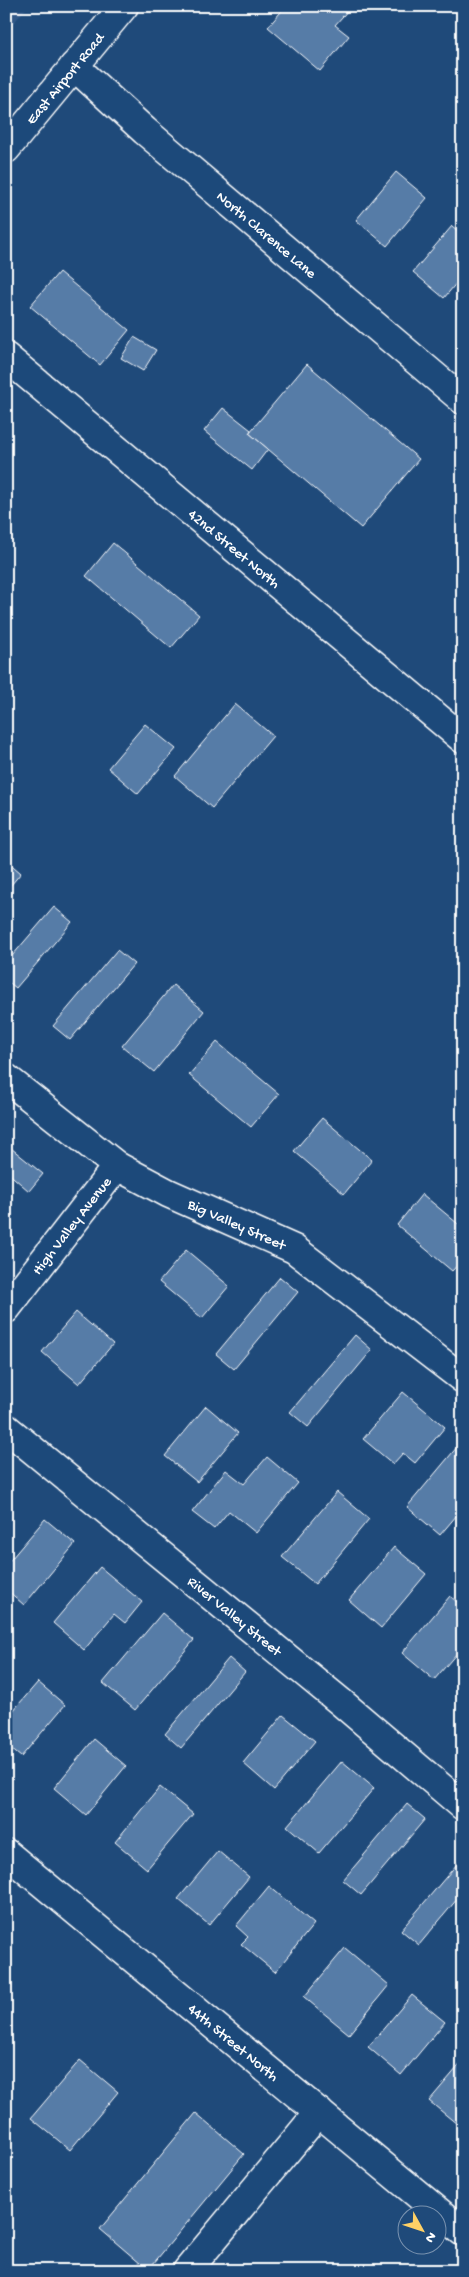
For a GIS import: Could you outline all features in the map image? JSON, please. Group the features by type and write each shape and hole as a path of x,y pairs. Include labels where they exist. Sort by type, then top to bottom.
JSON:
{"street":[{"name":"East Airport Road","path":"6,149 124,6"},
{"name":"North Clarence Lane","path":"74,66 145,131 463,400"},
{"name":"42nd Street North","path":"6,358 463,739"},
{"name":"Big Valley Street","path":"6,1078 117,1166 168,1193 294,1249 463,1379"},
{"name":"High Valley Avenue","path":"6,1309 117,1166"},
{"name":"River Valley Street","path":"6,1428 342,1703 463,1806"},
{"name":"44th Street North","path":"6,1853 463,2232"},
{"path":"186,2271 320,2112"}],"shaded area":[{"path":"6,6 28,6 6,32"}],"building":[{"path":"286,6 350,8 335,25 349,36 320,71 268,27"},
{"path":"396,172 427,198 387,246 356,220"},
{"path":"452,226 463,235 463,275 444,298 413,272"},
{"path":"59,272 129,330 100,365 30,306"},
{"path":"134,337 156,350 143,371 121,358"},
{"path":"307,364 419,459 361,528 249,433"},
{"path":"223,408 251,430 249,433 268,449 252,470 204,431"},
{"path":"113,543 199,615 171,648 86,576"},
{"path":"235,704 273,736 212,808 175,776"},
{"path":"145,724 176,749 138,794 108,768"},
{"path":"6,860 21,873 6,891"},
{"path":"54,907 72,922 16,988 6,980 6,963"},
{"path":"117,950 134,964 70,1040 53,1026"},
{"path":"173,985 204,1011 154,1072 122,1046"},
{"path":"217,1042 279,1094 251,1127 189,1075"},
{"path":"322,1118 372,1160 344,1194 294,1151"},
{"path":"6,1144 43,1174 29,1191 6,1171"},
{"path":"422,1194 463,1228 463,1259 452,1271 397,1225"},
{"path":"186,1250 229,1286 202,1318 159,1282"},
{"path":"280,1277 298,1292 234,1369 216,1354"},
{"path":"76,1312 113,1344 79,1384 42,1352"},
{"path":"355,1335 372,1350 308,1427 290,1412"},
{"path":"403,1392 445,1427 415,1463 403,1453 393,1464 363,1439"},
{"path":"206,1406 238,1433 197,1482 165,1456"},
{"path":"463,1440 463,1508 440,1535 407,1507"},
{"path":"267,1457 298,1483 256,1533 229,1511 214,1529 192,1512 226,1470 244,1484"},
{"path":"337,1492 369,1519 315,1584 282,1557"},
{"path":"45,1519 75,1544 24,1605 6,1589 6,1565"},
{"path":"394,1547 426,1574 381,1628 349,1600"},
{"path":"100,1567 142,1602 125,1623 114,1614 84,1650 53,1623"},
{"path":"450,1596 463,1607 463,1646 434,1680 402,1653"},
{"path":"162,1613 194,1640 135,1710 103,1683"},
{"path":"229,1658 245,1672 181,1748 165,1734"},
{"path":"38,1682 65,1705 21,1757 6,1745 6,1719"},
{"path":"283,1715 315,1741 274,1790 243,1763"},
{"path":"94,1739 126,1766 86,1815 54,1788"},
{"path":"342,1761 374,1788 319,1853 287,1826"},
{"path":"160,1787 193,1814 147,1869 115,1842"},
{"path":"407,1804 425,1819 361,1895 343,1880"},
{"path":"218,1851 249,1877 209,1925 178,1899"},
{"path":"463,1857 463,1892 419,1945 401,1930"},
{"path":"269,1886 314,1924 275,1972 241,1944 248,1937 236,1926"},
{"path":"345,1948 389,1985 349,2034 304,1997"},
{"path":"412,1995 445,2022 401,2075 368,2047"},
{"path":"80,2060 118,2092 70,2150 31,2118"},
{"path":"463,2061 463,2129 429,2101"},
{"path":"196,2113 244,2154 148,2270 100,2229"}]}
